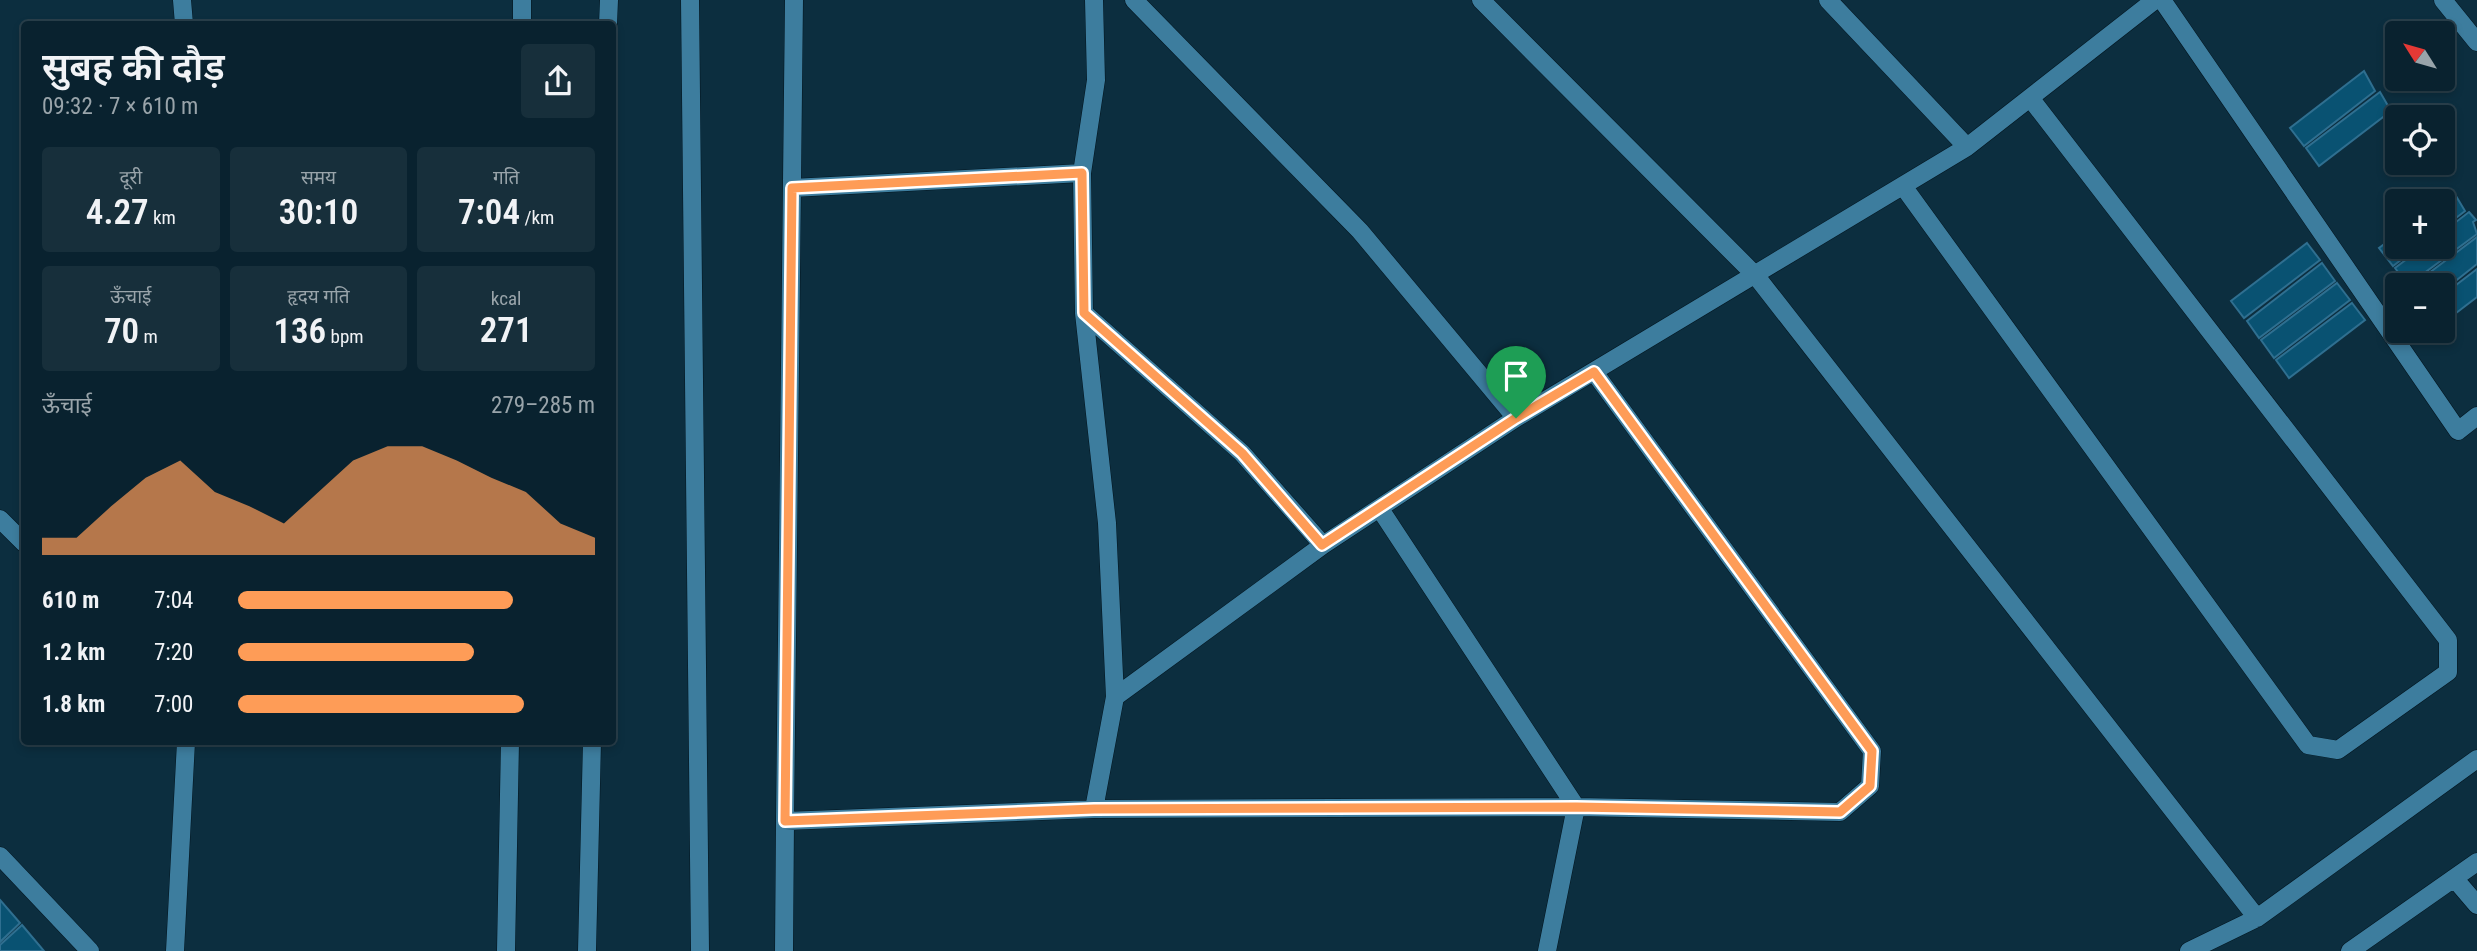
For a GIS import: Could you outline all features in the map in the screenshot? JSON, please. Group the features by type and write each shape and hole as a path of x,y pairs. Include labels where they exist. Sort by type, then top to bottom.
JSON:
{"street":[{"path":"182,0 184,21"},
{"path":"522,0 522,21"},
{"path":"608,21 609,0"},
{"path":"690,0 700,951"},
{"path":"784,951 794,0"},
{"path":"1094,0 1096,80 1082,173 1084,313 1107,523 1115,697 1094,809"},
{"path":"1134,0 1360,231 1516,418"},
{"path":"1481,0 1756,276 2257,918"},
{"path":"1828,0 1967,147"},
{"path":"1115,697 1322,545 1516,418 1967,147 2155,0"},
{"path":"2162,0 2458,431 2477,416"},
{"path":"2443,0 2477,42"},
{"path":"1903,186 2308,745 2338,750 2448,672 2448,640 2031,99"},
{"path":"792,188 1082,173"},
{"path":"1084,313 1242,453 1322,545"},
{"path":"785,821 1094,809 1576,807 1840,812 1870,786 1872,751 1594,372"},
{"path":"1380,509 1576,807 1546,951"},
{"path":"0,519 21,540"},
{"path":"174,951 186,745"},
{"path":"506,951 510,745"},
{"path":"587,951 592,745"},
{"path":"2189,951 2257,918 2477,758"},
{"path":"0,856 90,951"},
{"path":"2350,951 2477,862"},
{"path":"2454,878 2477,905"}],"building":[{"path":"2364,71 2375,91 2304,146 2290,128"},
{"path":"2380,92 2388,105 2385,105 2385,116 2319,166 2306,148"},
{"path":"2455,194 2465,211 2455,219"},
{"path":"2469,212 2476,220 2473,222 2477,234 2455,250 2455,223"},
{"path":"2477,237 2477,264 2455,281 2455,273 2429,273 2448,259 2455,259 2455,254"},
{"path":"2307,243 2320,260 2244,318 2231,301"},
{"path":"2385,244 2385,256 2379,248"},
{"path":"2388,259 2402,259 2393,266"},
{"path":"2407,259 2443,259 2424,273 2399,273 2395,268"},
{"path":"2322,263 2335,281 2259,338 2247,321"},
{"path":"2477,269 2477,297 2455,314 2455,286"},
{"path":"2337,283 2350,300 2274,358 2261,340"},
{"path":"2352,303 2365,320 2289,378 2276,360"},
{"path":"0,900 20,923 0,942"},
{"path":"22,925 44,951 0,951 0,945"}],"route":[{"path":"1082,173 1084,313 1242,453 1322,545 1516,418 1594,372 1872,751 1870,786 1840,812 1576,807 1094,809 785,821 792,188 1082,173"}]}
